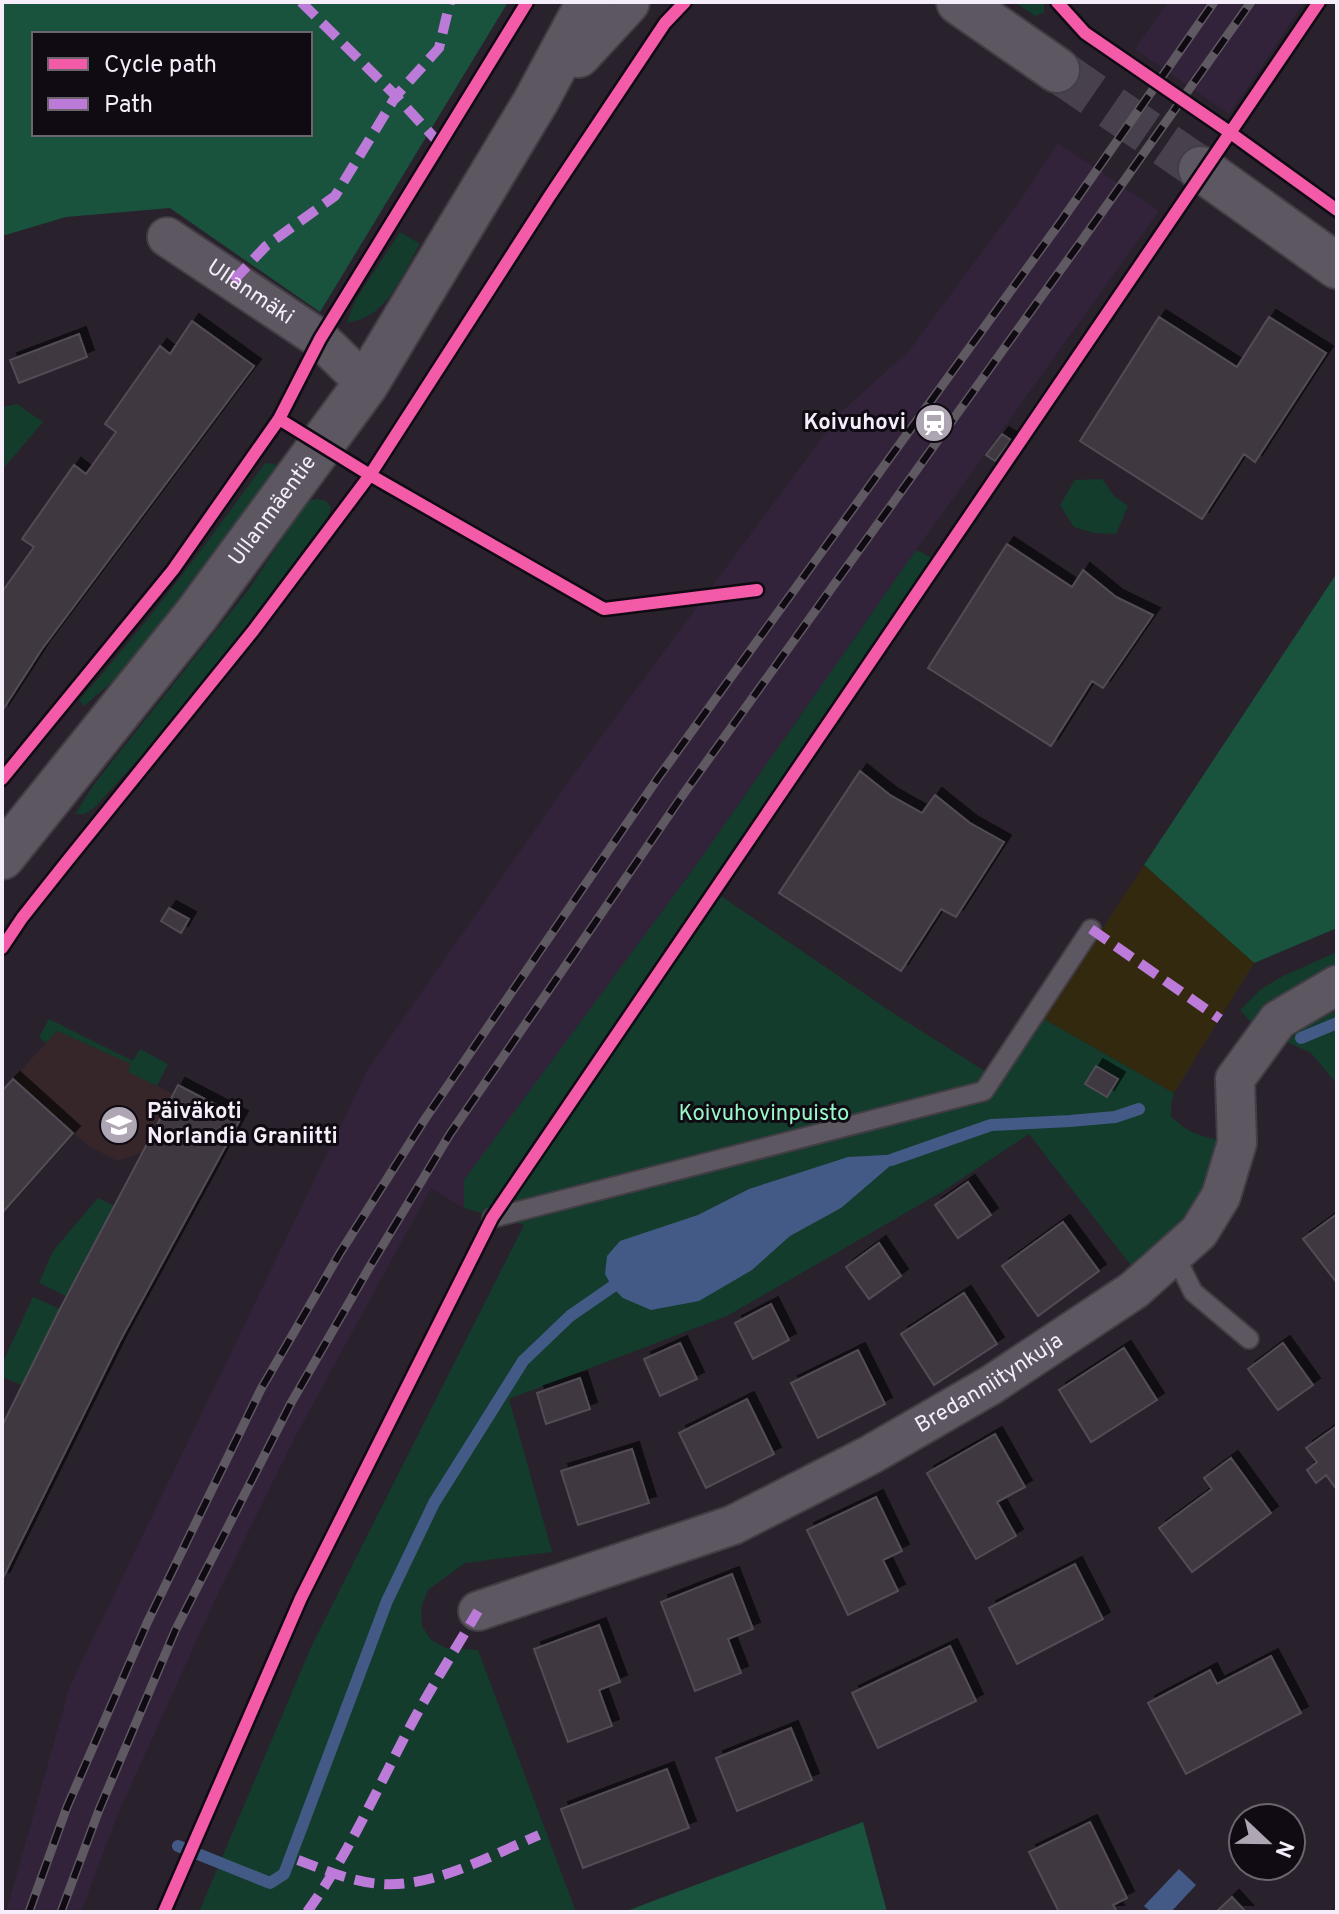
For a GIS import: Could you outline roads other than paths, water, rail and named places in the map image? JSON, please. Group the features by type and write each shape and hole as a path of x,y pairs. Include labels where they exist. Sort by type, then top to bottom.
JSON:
{"street":[{"name":"Ullanmäentie","path":"2,857 197,614 366,384 536,101 589,2"},
{"name":"Ullanmäentie","path":"536,101 627,2"},
{"path":"959,2 1057,70"},
{"path":"1201,169 1337,266"},
{"name":"Ullanmäki","path":"167,237 320,339 366,384"},
{"name":"Bredanniitynkuja","path":"478,1611 733,1525 870,1455 991,1385 1134,1290 1199,1232 1221,1196 1237,1143 1235,1079 1278,1020 1337,985"}],"lane":[{"path":"492,1218 984,1091 1091,929"},
{"path":"1174,1253 1193,1292 1249,1339"}],"water":[{"path":"904,1154 841,1208 790,1236 752,1270 699,1301 651,1310 623,1298 605,1274 607,1256 620,1241 698,1215 749,1189 848,1157"},
{"path":"1179,1869 1196,1885 1171,1912 1151,1912 1144,1906"}],"waterway":[{"path":"1301,1038 1337,1023"},
{"path":"891,1160 991,1125 1115,1117 1139,1109"},
{"path":"178,1846 270,1883 284,1874 387,1601 434,1503 523,1361 570,1316 612,1287 627,1281"}],"tunnel":[{"path":"1057,70 1201,169"}],"railway":[{"path":"29,1912 67,1807 147,1623 261,1389 340,1253 425,1119 658,778 1062,220 1214,2"},
{"path":"61,1912 99,1810 175,1631 291,1403 450,1134 682,796 1251,2"}],"place":[{"name":"Koivuhovi","path":"934,423"},
{"name":"Päiväkoti Norlandia Graniitti","path":"119,1125"}],"park label":[{"name":"Koivuhovinpuisto","path":"764,1114"}]}
